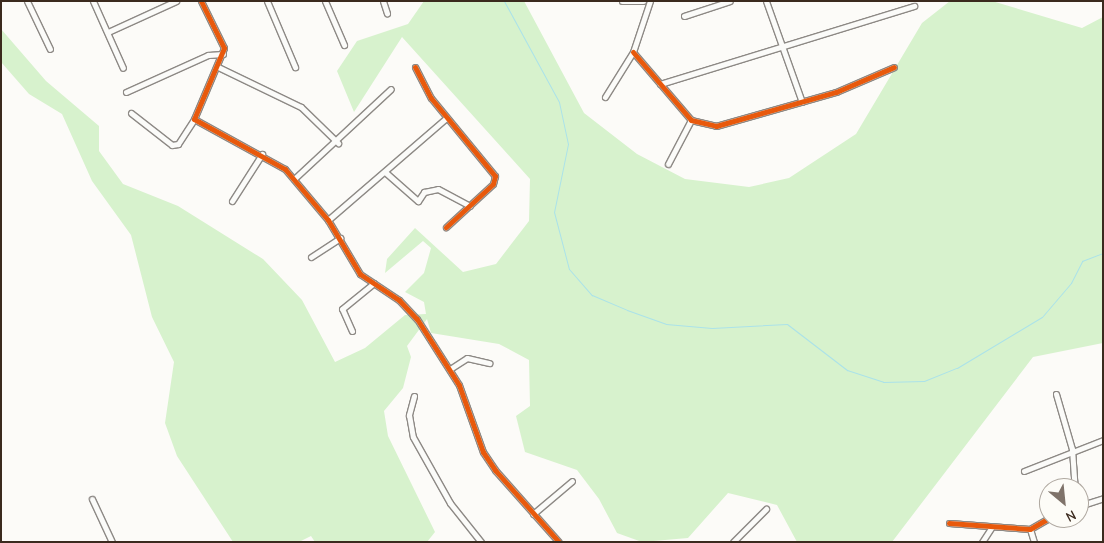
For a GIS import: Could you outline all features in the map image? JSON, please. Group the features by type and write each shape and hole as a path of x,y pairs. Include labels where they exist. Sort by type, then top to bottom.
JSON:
{"street":[{"path":"27,1 50,48"},
{"path":"93,1 123,68"},
{"path":"108,32 176,1"},
{"path":"131,113 172,146 178,144 194,119 223,54 223,43 201,1"},
{"path":"267,1 295,67"},
{"path":"325,1 344,45"},
{"path":"383,1 387,13"},
{"path":"622,1 643,1"},
{"path":"604,97 633,52 650,1"},
{"path":"684,16 730,1"},
{"path":"766,1 802,102"},
{"path":"660,84 914,6"},
{"path":"633,52 691,120 716,126 733,124 802,102 894,68"},
{"path":"126,92 208,54 223,54"},
{"path":"218,67 300,107 338,143"},
{"path":"415,67 446,118 495,176 493,184 446,227"},
{"path":"294,179 338,143 391,89"},
{"path":"328,220 446,118"},
{"path":"194,119 262,154 294,179 328,220 360,274 374,282 416,319 450,368 483,452 533,514 559,542"},
{"path":"668,164 691,120"},
{"path":"232,200 262,154"},
{"path":"385,172 418,201 424,192 438,189 470,206"},
{"path":"311,257 340,238"},
{"path":"352,331 342,309 374,282"},
{"path":"450,368 467,358 490,362"},
{"path":"1056,394 1072,449 1074,478"},
{"path":"414,396 409,415 413,437 450,503 481,542"},
{"path":"1024,471 1072,449 1103,440"},
{"path":"533,514 572,481"},
{"path":"1089,503 1103,498"},
{"path":"92,499 112,542"},
{"path":"733,542 766,509"},
{"path":"949,523 1030,530 1039,524"},
{"path":"982,542 991,528"},
{"path":"1030,530 1034,542"},
{"path":"550,542 555,537"}],"green space":[{"path":"424,1 524,1 584,113 637,154 685,179 749,187 789,178 856,134 922,23 950,1 992,1 1082,28 1103,17 1103,343 1033,357 892,542 797,542 777,505 728,493 688,538 642,542 617,533 599,499 577,470 525,452 516,416 530,406 529,360 499,344 431,333 427,319 407,346 411,357 403,388 384,411 388,436 435,532 427,542 315,542 311,536 299,542 233,542 177,456 165,423 174,362 152,317 131,235 92,181 62,114 29,94 1,62 1,29 46,81 99,126 99,151 123,184 178,206 263,259 302,300 335,362 365,348 405,315 426,314 424,302 405,292 424,273 431,248 423,241 385,273 387,259 415,228 463,272 496,264 529,221 530,179 402,37 354,112 337,71 357,41 408,24"}],"waterway":[{"path":"504,1 559,102 568,144 554,212 569,269 592,295 627,310 666,324 712,328 787,324 847,370 883,382 924,381 957,368 1042,317 1071,283 1082,261 1103,253"}],"cycle path":[{"path":"201,1 224,48 194,119 285,169 328,220 360,274 399,300 417,319 459,385 483,452 495,470 559,542"},
{"path":"633,52 691,120 716,126 836,92 894,67"},
{"path":"415,67 431,98 495,176 493,184 446,227"},
{"path":"949,523 1030,529 1039,524"}]}
